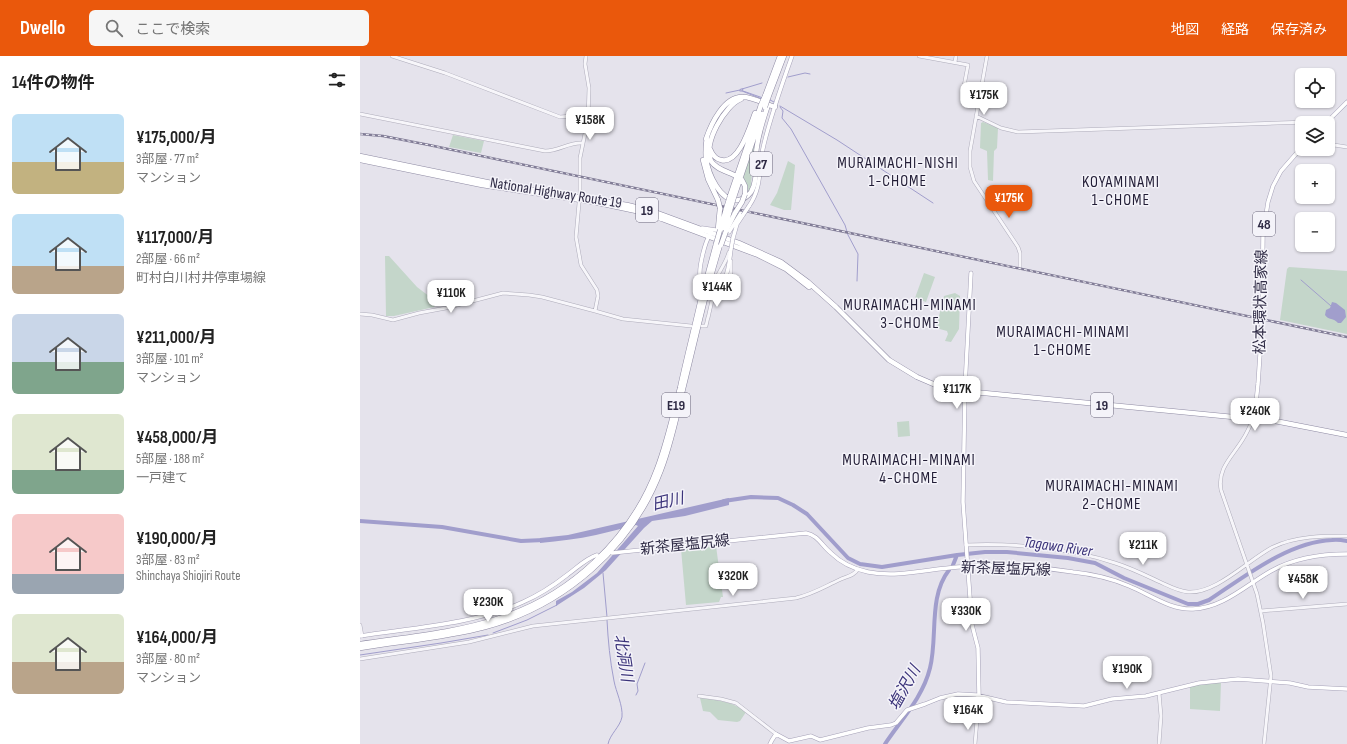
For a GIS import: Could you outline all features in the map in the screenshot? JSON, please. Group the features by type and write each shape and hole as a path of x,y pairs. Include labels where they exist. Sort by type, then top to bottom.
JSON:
{"highway":[{"path":"707,136 705,148 706,162 715,184 722,193 730,199 738,200 750,194 753,186 756,148 763,106 778,73 782,56"},
{"path":"718,244 732,197 766,97 782,56"},
{"path":"718,244 722,230 720,208 704,168 704,149 712,123 730,101 741,97 752,99 775,108"},
{"path":"734,175 720,169 713,163 709,154 710,142 716,127 734,103 742,98 752,99"},
{"path":"710,142 710,150 716,158 725,160 733,158 763,106"},
{"name":"National Highway Route 19","path":"360,156 641,212 709,235 780,262 827,298 880,351 902,368 917,377 938,386 965,392 1287,423 1347,435"},
{"name":"National Highway Route 19","path":"360,160 490,187 627,205 652,211 758,255 786,269 827,298"},
{"path":"722,230 735,214 745,194 745,186 742,180"},
{"name":"E19","path":"360,648 472,630 519,615 555,597 578,581 599,563 639,511 661,471 673,434 708,295 709,282 718,244"},
{"name":"E19","path":"360,644 472,626 518,612 553,594 576,578 596,561 623,533"}],"main road":[{"name":"27","path":"678,221 702,228 728,233 753,201 759,186 764,142 792,56"},
{"path":"1333,116 1347,102"},
{"name":"松本環状高家線","path":"1253,419 1258,384 1262,324 1263,234 1268,202 1273,186 1281,171 1295,155"},
{"name":"27","path":"709,235 706,241 700,272 702,281 708,286 716,287 725,279 734,233 742,214"},
{"name":"27","path":"702,260 709,240 726,242"},
{"path":"971,273 965,392 963,502 972,625 978,648 979,696"},
{"name":"新茶屋塩尻線","path":"614,553 806,533 815,536 827,550 844,563 858,569 882,574 897,574 967,565 1050,569 1087,574 1127,585 1174,607 1187,609 1216,605 1253,581 1288,563 1322,555 1347,554"},
{"path":"361,636 446,623 511,608 544,592 585,561 597,555"},
{"path":"770,744 776,734 789,741 811,736 820,740 868,728 891,726 896,723 908,709 958,694 979,696 1006,702 1084,706 1112,699 1135,698 1208,682 1238,679 1271,681 1308,687 1347,690"}],"street":[{"path":"392,56 445,73 560,117 588,112"},
{"path":"586,56 585,64 589,88 588,119 582,143 579,167 580,199 576,229 576,243 581,265 597,290 598,296 595,310"},
{"path":"919,56 968,65 964,86 981,90"},
{"path":"955,62 956,56"},
{"path":"987,56 970,150 971,173 974,181 1018,247 1020,253 1020,267"},
{"path":"360,114 545,151 560,148 571,143 582,143"},
{"path":"976,116 1001,128 1018,132 1295,122"},
{"path":"1335,145 1347,147"},
{"path":"709,282 717,276 726,261 731,248"},
{"path":"702,326 706,326 708,318 708,295 716,294 727,283 730,275 730,256"},
{"path":"360,314 393,320 419,312 446,308 503,293 542,296 623,319 691,326"},
{"path":"1253,419 1244,439 1224,467 1220,481 1221,490 1253,581 1261,611 1271,681 1264,744"},
{"path":"966,546 1017,546 1066,551 1116,563 1175,589 1196,592 1212,587 1279,545 1309,537 1347,536"},
{"path":"360,659 469,642 527,627 796,598 818,591 854,574 858,569"},
{"path":"1261,611 1347,604"},
{"path":"360,626 361,636"},
{"path":"1159,693 1161,716 1159,744"},
{"path":"699,696 736,703 776,734"},
{"path":"975,744 979,696"}],"green space":[{"path":"983,122 998,128 997,148 994,151 993,181 988,180 987,151 980,148 981,123"},
{"path":"757,134 751,186 747,195 747,185 743,178"},
{"path":"453,135 484,141 481,153 449,147"},
{"path":"788,161 795,165 791,210 784,210 770,205 777,193"},
{"path":"385,256 389,256 417,287 438,303 434,307 394,316 386,316"},
{"path":"1289,267 1347,271 1347,334 1280,320 1287,269"},
{"path":"924,273 935,277 926,302 915,298"},
{"path":"955,293 960,296 959,329 951,342 945,341 948,334 947,331 936,328 944,296"},
{"path":"909,421 910,436 898,437 897,422"},
{"path":"716,546 723,597 721,597 719,602 686,605 681,549"},
{"path":"1221,682 1220,711 1190,709 1190,686"},
{"path":"700,698 730,703 746,712 740,721 737,722 718,720 710,712 703,711"}],"shaded area":[{"path":"1332,302 1336,303 1345,310 1346,317 1341,323 1328,318 1325,315 1326,310 1330,308"},
{"path":"729,498 729,505 685,516 652,521 606,570 584,588 556,606 556,601 572,592 597,573 638,526 636,525 582,538 561,541 540,543 540,538 568,535"}],"waterway":[{"path":"788,77 805,73 810,74"},
{"path":"742,89 762,83"},
{"path":"741,89 743,89 742,91 740,91 741,89"},
{"path":"726,93 740,90"},
{"path":"742,91 762,99"},
{"path":"743,91 763,98"},
{"path":"770,100 774,102"},
{"path":"780,106 837,140 933,203"},
{"path":"780,107 783,111 782,118 791,129 845,225 848,235 858,254 857,281"},
{"path":"1301,280 1331,306"},
{"name":"Tagawa River","path":"724,501 751,497 778,498 807,514 848,558 860,564 882,567 985,552 1007,552 1068,558 1095,563 1124,578 1188,604 1198,604 1209,600 1267,562 1299,547 1316,542 1334,540 1347,541"},
{"name":"田川","path":"360,521 442,527 521,541 544,540"},
{"name":"塩沢川","path":"953,565 957,555"},
{"name":"塩沢川","path":"885,744 911,708 927,679 932,656 938,592 942,581 949,570"},
{"name":"北洞川","path":"603,573 607,617"},
{"path":"493,633 527,620 557,605"},
{"name":"北洞川","path":"607,620 609,650 615,685 622,712 621,721 608,744"},
{"path":"360,655 488,635"},
{"path":"636,695 638,691 637,684 645,663"}],"railway":[{"path":"360,134 383,136 429,145 1347,337"}],"district":[{"name":"MURAIMACHI-NISHI 1-CHOME","path":"898,172"},
{"name":"KOYAMINAMI 1-CHOME","path":"1121,191"},
{"name":"MURAIMACHI-MINAMI 3-CHOME","path":"910,314"},
{"name":"MURAIMACHI-MINAMI 1-CHOME","path":"1063,341"},
{"name":"MURAIMACHI-MINAMI 4-CHOME","path":"909,469"},
{"name":"MURAIMACHI-MINAMI 2-CHOME","path":"1112,495"}]}
